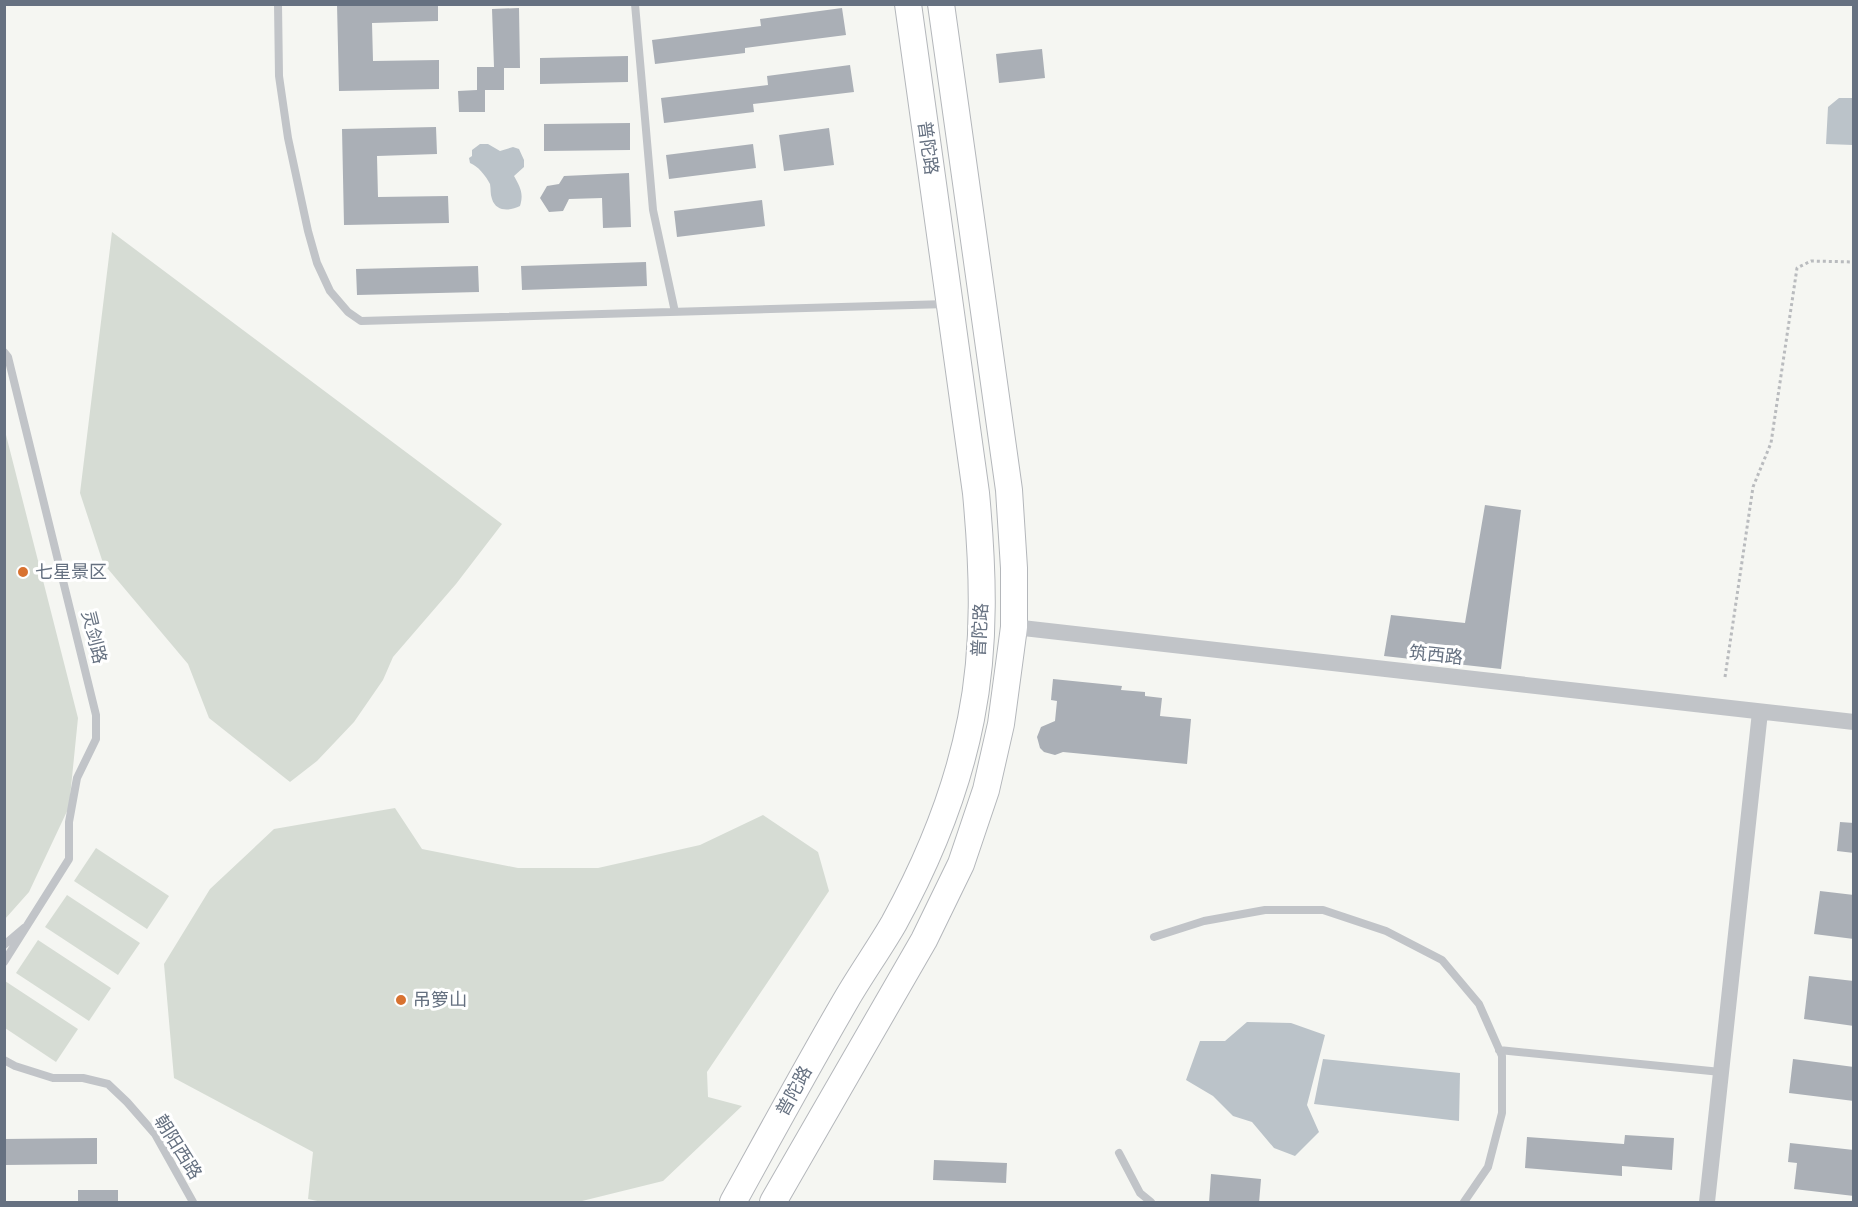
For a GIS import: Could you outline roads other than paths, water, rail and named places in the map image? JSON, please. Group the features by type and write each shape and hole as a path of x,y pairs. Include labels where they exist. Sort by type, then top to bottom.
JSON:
{"main road":[{"name":"普陀路","path":"733,1203 821,1042 894,923 930,851 956,780 971,718 981,641 982,568 974,470 908,4"},
{"name":"普陀路","path":"773,1203 924,940 961,864 986,790 1000,724 1014,627 1014,568 1009,489 941,4"}],"street":[{"name":"筑西路","path":"1014,627 1854,722"},
{"path":"1707,1203 1760,712"}],"lane":[{"path":"278,4 279,76 288,138 308,231 317,263 330,291 348,312 361,321 950,304"},
{"path":"635,4 653,210 675,312"},
{"name":"灵剑路","path":"4,352 8,357 96,716 96,739 77,778 69,822 69,859 31,921"},
{"path":"1154,937 1204,921 1265,910 1323,910 1386,931 1442,960 1479,1004 1502,1056 1502,1113 1488,1167 1464,1203"},
{"path":"4,945 31,921"},
{"path":"4,962 31,921"},
{"path":"1500,1050 1721,1072"},
{"name":"朝阳西路","path":"4,1060 52,1078 84,1078 108,1084 128,1102 155,1134 193,1203"},
{"path":"1119,1153 1140,1193 1151,1203"}],"place":[{"name":"七星景区","path":"23,572"},
{"name":"吊箩山","path":"401,1000"}]}
